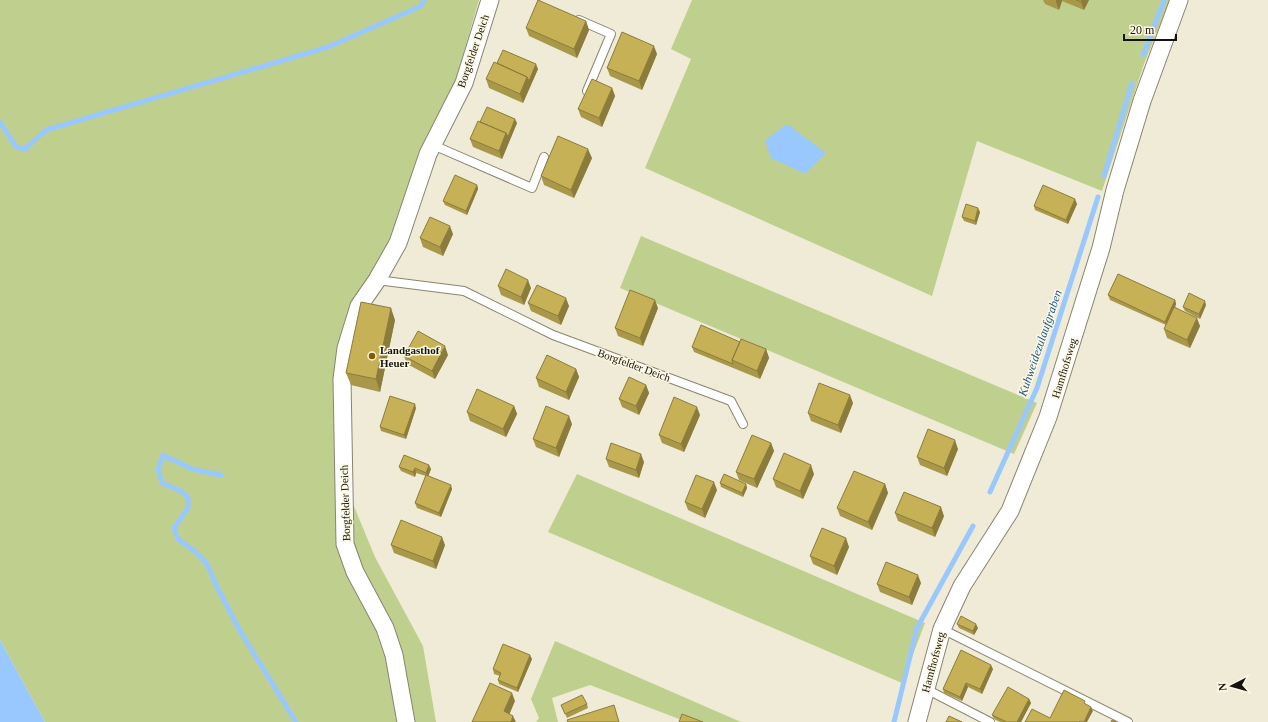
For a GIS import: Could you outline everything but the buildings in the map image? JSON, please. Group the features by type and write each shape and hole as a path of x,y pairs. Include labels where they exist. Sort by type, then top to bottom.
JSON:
{"street":[{"name":"Borgfelder Deich","path":"406,722 394,655 385,628 355,572 345,544 342,379 346,348 359,306 378,280 398,243 428,154 464,83 490,0"},
{"name":"Hamfhofsweg","path":"917,722 942,629 962,586 1010,511 1048,417 1100,248 1115,190 1142,101 1179,0"}],"lane":[{"path":"570,16 611,34 586,91"},
{"path":"433,145 532,188 544,157"},
{"name":"Borgfelder Deich","path":"378,280 464,291 553,335 731,401 743,424"},
{"path":"942,629 1128,722"},
{"path":"926,689 990,722"}],"green space":[{"path":"0,0 479,0 450,100 417,165 398,214 386,254 358,294 339,470 375,557 423,646 436,722 45,722 0,640"},
{"path":"692,0 1170,0 1144,64 1102,191 977,141 932,296 645,168 691,59 671,49"},
{"path":"641,236 1037,403 1014,454 620,288"},
{"path":"577,474 925,623 902,683 548,532"},
{"path":"555,641 741,722 687,722 590,685 552,698 558,722 536,722 539,718 531,699"}],"water":[{"path":"787,124 826,153 805,174 771,158 765,140"},
{"path":"0,640 45,722 0,722"}],"waterway":[{"path":"0,122 16,147 25,149 46,130 328,47 421,6 424,0"},
{"name":"Kuhweidezulaufgraben","path":"1143,55 1164,0"},
{"name":"Kuhweidezulaufgraben","path":"1104,176 1132,83"},
{"name":"Kuhweidezulaufgraben","path":"990,492 1037,388 1098,197"},
{"path":"221,475 192,469 163,455 158,469 162,483 179,490 188,497 188,508 174,528 178,539 197,553 207,564 216,585 240,631 296,722"},
{"name":"Kuhweidezulaufgraben","path":"894,722 917,628 973,526"}],"place":[{"name":"Landgasthof Heuer","path":"372,356"}]}
